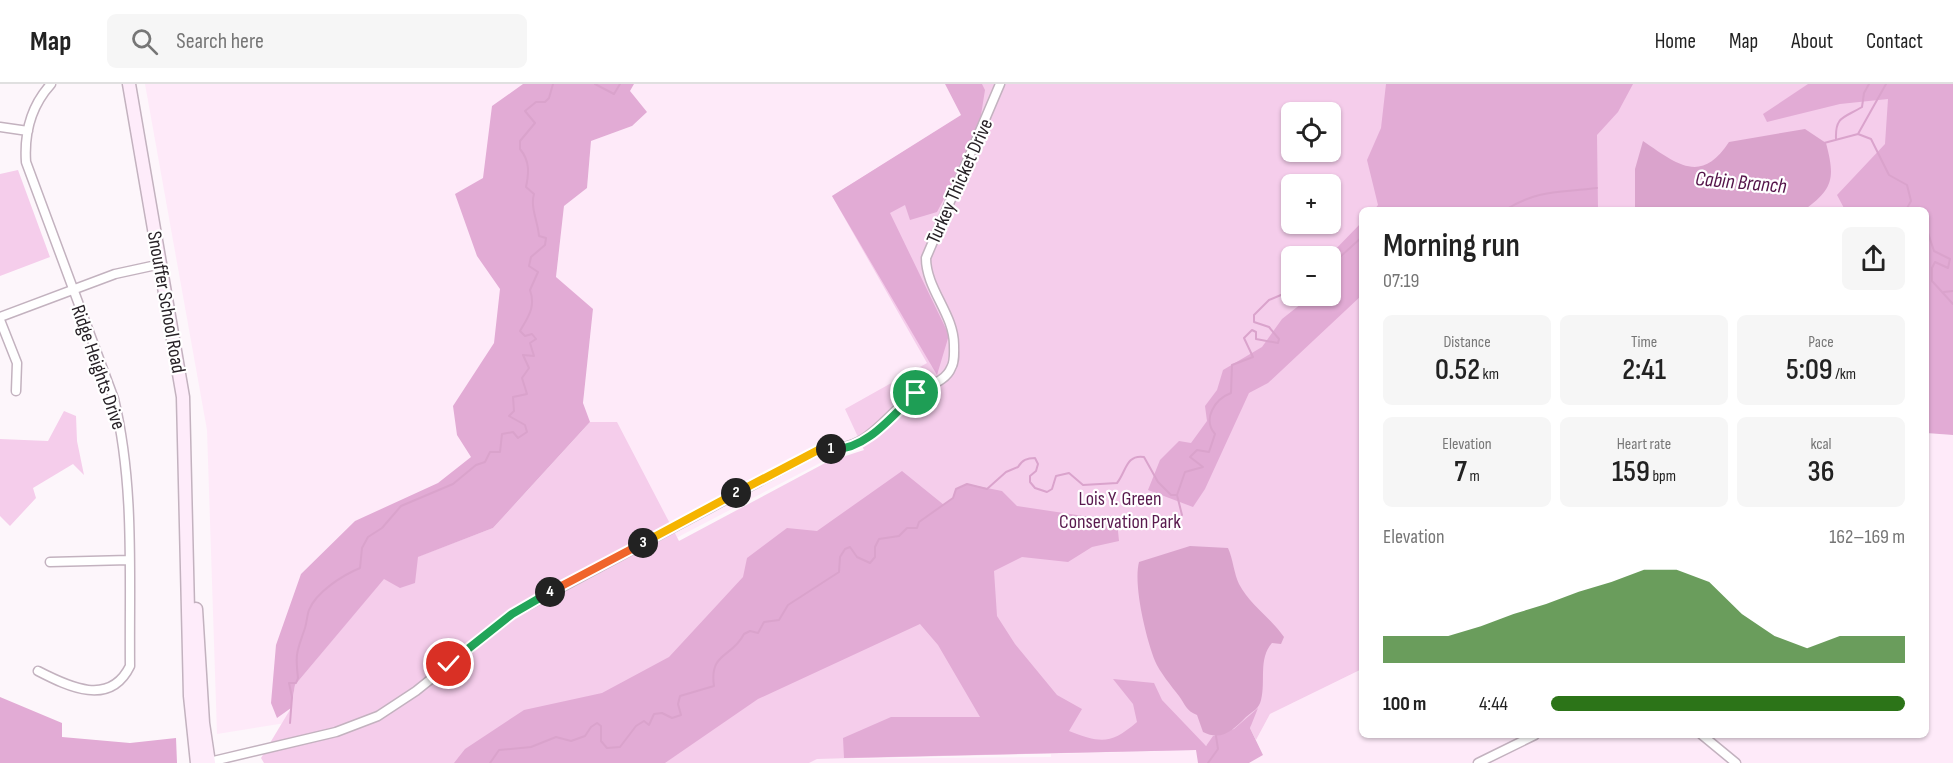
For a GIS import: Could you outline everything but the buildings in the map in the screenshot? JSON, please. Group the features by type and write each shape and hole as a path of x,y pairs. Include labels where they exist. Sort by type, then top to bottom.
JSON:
{"main road":[{"name":"Snouffer School Road","path":"129,84 183,397 190,696 205,763"}],"street":[{"name":"Ridge Heights Drive","path":"38,671 62,684 98,691 112,688 123,679 130,666 128,479 123,438 114,399 30,178 25,150 27,131 36,104 51,84"},
{"name":"Turkey Thicket Drive","path":"205,763 336,732 378,716 416,691 512,614 822,448 840,450 861,441 916,393 942,379 951,370 954,344 952,328 926,269 926,258 1000,84"},
{"path":"0,127 27,131"},
{"path":"16,391 17,363 0,318 115,273 161,264"},
{"path":"50,562 129,560"},
{"path":"1478,763 1529,738"},
{"path":"1714,739 1736,763"}],"shaded area":[{"path":"145,84 594,84 519,229 516,592 317,718 217,734 207,430"},
{"path":"523,84 634,84 630,91 647,112 632,126 591,141 587,188 564,206 556,277 593,309 583,403 590,422 493,528 418,557 415,583 400,588 384,579 295,685 291,708 277,718 271,703 276,645 301,574 355,521 438,483 471,457 457,435 453,406 494,343 500,289 477,256 455,194 483,178 492,106"},
{"path":"634,84 945,84 961,115 832,196 937,375 879,423 851,442 841,445 822,462 634,560 583,404 593,310 556,278 564,206 587,188 591,141 632,126 630,91"},
{"path":"945,84 982,84 985,90 978,134 937,212 910,220 905,205 890,213 949,335 937,375 832,196 961,115"},
{"path":"1386,84 1633,84 1618,112 1597,135 1598,207 1376,207 1378,205 1367,160 1381,128"},
{"path":"1808,84 1953,84 1953,435 1929,433 1929,207 1843,207 1837,195 1885,144 1888,99 1840,104 1767,122 1763,114"},
{"path":"1359,225 1359,298 1268,383 1249,393 1205,489 1193,507 1148,490 1160,460 1179,441 1191,443 1207,421 1205,406 1217,390 1223,370 1262,347 1282,319 1298,306 1341,306 1341,246 1339,246"},
{"path":"1929,433 1953,435 1953,763 1249,763 1263,755 1256,740 1270,714 1358,671 1359,738 1929,738"},
{"path":"902,471 944,505 953,498 956,489 967,484 1002,491 1017,506 1117,521 1119,541 1092,547 1068,562 1022,557 994,571 997,616 1015,644 1057,695 1082,709 1069,731 1089,738 1105,740 1119,735 1137,722 1133,704 1113,679 1154,683 1162,700 1206,746 1213,736 1234,729 1258,708 1250,728 1263,755 1249,763 1198,763 1196,750 844,758 843,738 891,717 980,717 938,645 920,624 758,699 665,763 454,763 465,749 524,710 602,693 669,657 743,577 747,558 787,528 817,531"},
{"path":"0,697 62,723 62,737 130,743 176,738 177,763 0,763"},
{"path":"1197,750 1198,763 808,763 816,759 1051,757 1051,754"}],"green space":[{"name":"Lois Y. Green Conservation Park","path":"974,84 1953,84 1927,207 1359,207 1359,670 1270,714 1256,740 1250,728 1251,724 1197,750 817,759 809,763 264,763 261,758 291,708 295,685 384,578 417,557 493,528 590,422 617,422 679,541 827,462 864,450 845,409 927,363 832,196 983,102"},
{"path":"18,170 50,257 0,276 0,174"},
{"path":"64,411 76,416 77,441 84,475 73,464 33,488 36,498 10,526 0,516 0,439 48,441"}],"water":[{"path":"1805,129 1826,143 1831,165 1827,189 1808,207 1635,207 1635,169 1643,141 1678,163 1698,167 1709,163 1719,155 1729,142"},
{"path":"1190,546 1228,548 1237,580 1244,592 1284,637 1281,644 1272,643 1265,656 1259,706 1232,730 1216,736 1203,732 1197,715 1186,707 1159,669 1151,651 1141,612 1138,584 1139,562"}],"waterway":[{"path":"290,723 292,697 289,683 296,683 298,678 298,648 313,603 338,580 360,568 362,548 368,537 382,528 401,506 453,484 476,465 485,462 490,452 500,452 502,434 513,432 518,438 527,432 525,425 509,416 514,411 513,397 527,394 522,378 529,368 523,355 534,356 530,343 536,339 532,334 525,336 520,331 530,312 532,302 530,290 538,272 529,266 531,257 545,245 546,238 539,236 534,194 526,187 528,167 526,158 520,149 520,141 535,123 525,111 536,102 545,102 549,98 553,84"},
{"path":"595,84 614,94 620,84"},
{"name":"Cabin Branch","path":"1836,139 1839,122 1862,107 1864,93 1869,84"},
{"name":"Cabin Branch","path":"1824,143 1858,134 1886,84"},
{"path":"1858,134 1871,139 1889,175 1907,185 1911,201 1908,207"},
{"name":"Cabin Branch","path":"1510,207 1539,195 1597,188"},
{"path":"1929,236 1934,251 1950,259 1948,268 1935,262 1932,268 1932,281 1953,304"},
{"name":"Cabin Branch","path":"1341,256 1359,240"},
{"path":"1944,292 1953,291"},
{"name":"Cabin Branch","path":"490,763 499,750 531,747 556,737 571,741 585,736 597,723 601,726 601,741 607,748 620,747 636,726 644,721 649,725 654,714 662,713 672,718 681,715 678,704 680,696 714,686 713,675 718,661 739,642 744,634 750,631 758,633 764,622 779,620 788,605 839,572 840,557 845,549 850,547 857,557 870,563 875,557 875,547 879,539 899,536 907,528 917,528 919,522 953,498 956,489 967,484 987,489 1006,472 1018,467 1027,459 1035,458 1038,464 1036,471 1030,476 1030,482 1035,488 1047,492 1052,489 1056,476 1069,473 1083,485 1117,483 1133,458 1144,457 1158,482 1171,495 1177,495 1185,472 1203,467 1190,457 1197,450 1209,452 1215,434 1211,428 1210,416 1215,405 1231,393 1232,365 1253,357 1244,338 1252,330 1256,332 1256,339 1278,343 1279,339 1269,327 1254,322 1254,315 1269,300 1281,295"},
{"path":"1177,495 1182,515"},
{"path":"1208,763 1218,749 1216,736"}],"route":[{"path":"449,664 493,627 535,600 822,448 840,450 861,441 871,435 916,393"}]}
